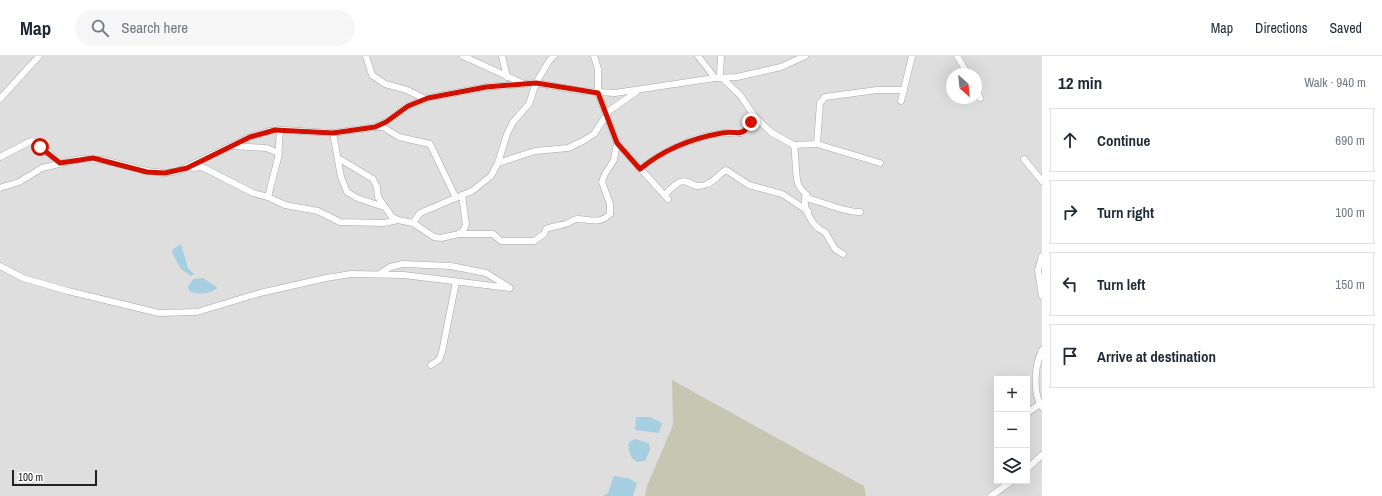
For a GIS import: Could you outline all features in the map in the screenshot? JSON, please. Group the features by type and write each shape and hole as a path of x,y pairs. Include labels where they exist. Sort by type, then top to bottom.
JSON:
{"street":[{"path":"0,99 39,56"},
{"path":"366,56 372,75 385,84 407,90 426,99"},
{"path":"463,56 523,84"},
{"path":"502,56 508,77"},
{"path":"413,223 420,212 462,195 483,183 491,176 498,163 507,134 513,122 529,104 536,83 549,61 554,56"},
{"path":"594,56 598,69 598,93 617,143 667,197 678,182 688,181 695,185 705,185 726,170 749,185 782,194 808,211"},
{"path":"698,56 717,77 740,95 755,117 772,133 794,145 818,144 880,163"},
{"path":"717,77 721,56"},
{"path":"375,127 386,122 408,106 426,99 486,87 536,83 598,93 637,91 717,77 738,77 781,67 805,56"},
{"path":"901,100 912,56"},
{"path":"957,56 964,68"},
{"path":"818,144 820,103 825,97 877,90 904,90"},
{"path":"498,163 535,151 573,146 591,137 612,108 637,91"},
{"path":"640,169 658,155 688,142 724,132 741,133 747,129 755,117"},
{"path":"187,168 250,137 280,130 333,133 383,127 399,137 430,144 456,198"},
{"path":"268,197 279,153 280,130"},
{"path":"333,133 342,183 347,192 357,198 384,207"},
{"path":"0,157 31,141 38,143 60,163"},
{"path":"338,158 373,179 377,187 378,196 389,215 398,220 413,223 437,238 459,234 493,234 501,241 534,241 544,234 546,229 551,227 567,224 576,219 596,221 606,217 611,210 602,182 614,160 617,143"},
{"path":"794,145 797,162 796,177 799,186 806,194 808,199 823,202 852,212 860,212"},
{"path":"232,146 266,148 279,153"},
{"path":"0,188 19,182 42,168 60,163 93,158 147,172 165,173 187,168 202,167 246,191 268,197 287,206 318,211 340,222 384,223 398,220"},
{"path":"1024,159 1042,181"},
{"path":"806,194 804,199 808,211 818,230 825,232 835,249 843,254"},
{"path":"459,234 463,232 466,225 462,195"},
{"path":"1042,256 1038,270 1042,296"},
{"path":"0,266 23,278 68,291 136,309 173,314 197,312 260,293 350,274 380,273 510,288 486,273 451,266 403,264 390,267 380,273"},
{"path":"431,365 439,360 442,352 456,282"},
{"path":"1029,412 1041,405 1036,378 1042,350"},
{"path":"1030,466 1042,455"},
{"path":"991,496 1008,484"}],"shaded area":[{"path":"0,56 1042,56 1042,496 0,496"},
{"path":"672,380 864,486 866,496 645,496 647,486 673,425"}],"water":[{"path":"181,244 188,268 194,274 191,276 181,269 172,253 173,249"},
{"path":"203,278 218,288 204,294 189,291 188,286 193,279"},
{"path":"636,417 650,417 662,423 659,433 635,430"},
{"path":"635,439 649,443 650,450 645,461 637,462 631,456 629,451 629,442"},
{"path":"614,476 628,478 637,483 633,496 603,496 608,493"}],"route":[{"path":"40,147 60,163 93,158 147,172 165,173 187,168 250,137 269,131 283,130 333,133 375,127 386,122 408,106 428,98 486,87 536,83 598,93 617,143 640,169 658,155 688,142 724,132 741,133 747,129 751,122"}]}
